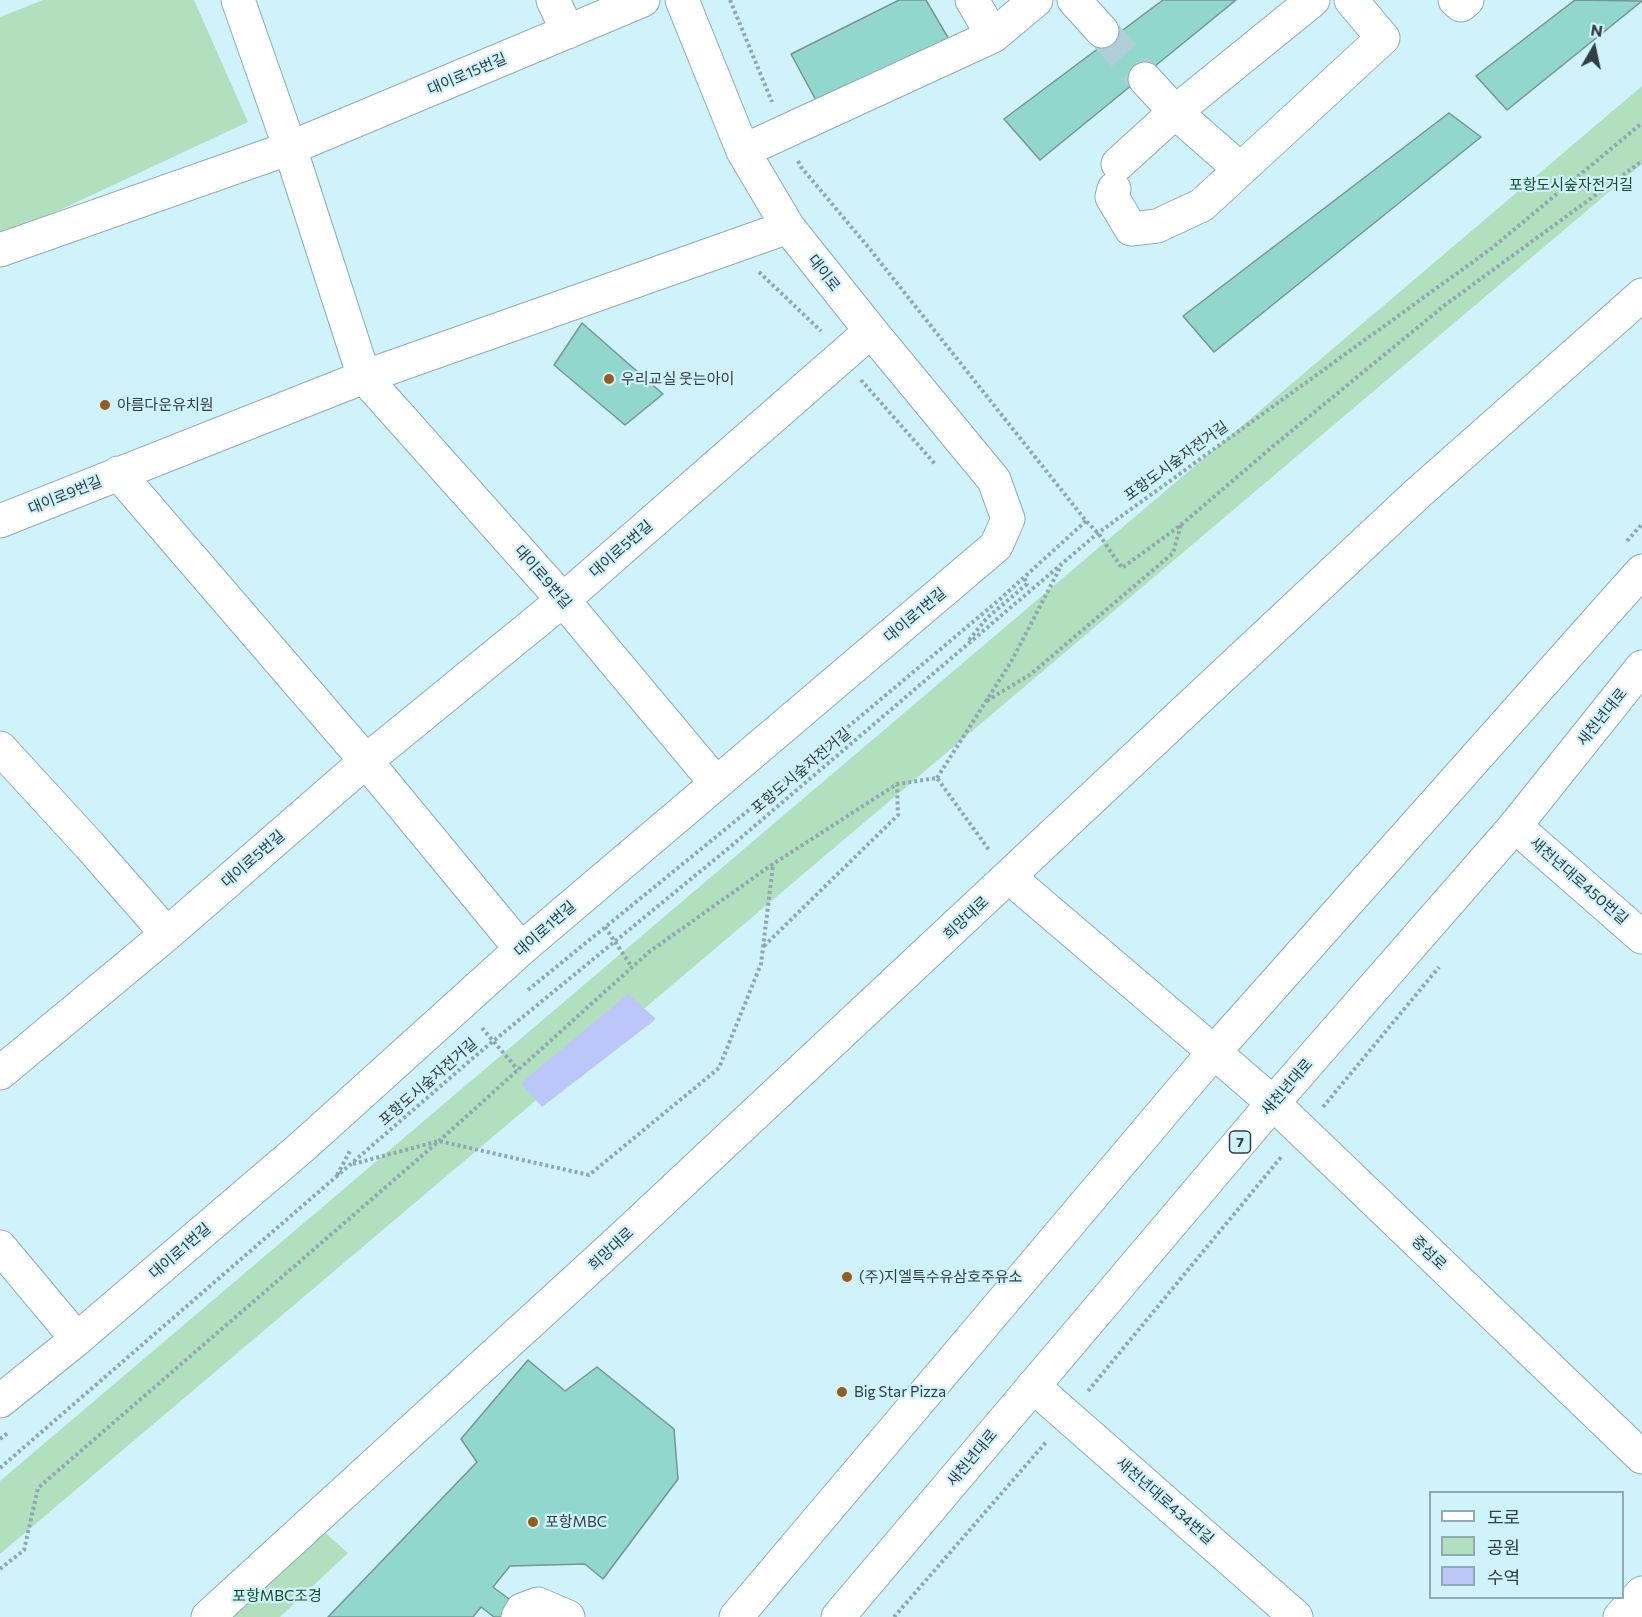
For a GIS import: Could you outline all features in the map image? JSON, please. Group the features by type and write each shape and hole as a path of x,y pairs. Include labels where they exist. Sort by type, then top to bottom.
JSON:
{"street":[{"path":"238,0 290,148 364,377"},
{"path":"553,0 567,32"},
{"name":"대이로15번길","path":"0,250 290,148 643,0"},
{"name":"대이로","path":"682,0 743,151 788,227 994,480 1008,519"},
{"path":"972,0 993,36"},
{"path":"743,151 993,36 1036,0"},
{"path":"1074,0 1102,31"},
{"path":"1313,0 1175,112 1116,176 1112,197 1131,229 1157,226 1202,205 1383,38 1351,0"},
{"path":"1455,0 1461,5 1467,0"},
{"path":"1145,79 1175,112 1240,169"},
{"name":"대이로9번길","path":"0,521 364,377 788,227"},
{"path":"1214,1052 1009,877 1417,494 1642,295"},
{"name":"대이로5번길","path":"0,1073 167,934 366,761 563,600 871,331"},
{"name":"대이로9번길","path":"364,377 563,600 716,783"},
{"path":"118,473 366,761 521,950"},
{"name":"대이로1번길","path":"0,1401 77,1339 303,1146 521,950 996,546 1008,519"},
{"path":"736,1617 1214,1052 1642,571"},
{"name":"새천년대로","path":"838,1617 1273,1103 1515,826 1642,667"},
{"path":"0,748 167,934"},
{"name":"새천년대로450번길","path":"1515,826 1642,937"},
{"name":"희망대로","path":"208,1617 618,1242 1009,877"},
{"name":"중섬로","path":"1214,1052 1273,1103 1642,1457"},
{"path":"0,1247 77,1339"},
{"name":"새천년대로434번길","path":"1033,1386 1296,1617"},
{"path":"1620,1617 1642,1593"},
{"path":"518,1617 522,1610 538,1604 568,1617"}],"path":[{"path":"730,0 801,168 1098,533 1122,568 1181,525 1444,305 1642,160"},
{"name":"포항도시숲자전거길","path":"0,1468 494,1041 730,847 1098,533 1492,248 1642,123"},
{"path":"756,269 821,332"},
{"path":"859,377 937,466"},
{"path":"526,992 764,798 1024,578 1086,521"},
{"path":"985,702 1031,674 1173,553 1181,525"},
{"path":"0,1569 24,1550 38,1488 440,1141 649,952 773,864 897,784 937,778 1011,662 1062,563"},
{"path":"963,648 987,618 1027,584 1024,578"},
{"path":"937,778 1009,877"},
{"path":"763,947 898,815 897,784"},
{"path":"351,1165 440,1141 589,1175 719,1068 761,964 773,864"},
{"path":"605,927 632,967"},
{"path":"894,1617 1068,1416 1440,966"},
{"path":"474,1034 490,1021"},
{"path":"482,1028 518,1070"},
{"path":"336,1178 354,1144"},
{"path":"0,1439 9,1432"}],"green space":[{"path":"43,0 194,0 248,122 0,238 0,17"},
{"name":"포항도시숲자전거길","path":"1642,86 1642,164 0,1554 0,1481"},
{"name":"포항MBC조경","path":"322,1530 348,1553 280,1617 226,1617"}],"water":[{"path":"628,994 656,1019 542,1107 521,1083"}],"building":[{"path":"899,0 926,0 950,41 818,104 791,54"},
{"path":"1163,0 1236,0 1040,160 1004,119"},
{"path":"1575,0 1642,1 1507,110 1476,76"},
{"path":"1449,113 1481,137 1214,352 1183,316"},
{"name":"우리교실 웃는아이","path":"582,323 663,394 625,425 554,365"},
{"name":"포항MBC","path":"528,1360 565,1391 597,1367 674,1429 678,1479 603,1579 585,1564 510,1566 493,1587 516,1604 507,1617 494,1617 481,1607 473,1617 328,1617 477,1462 461,1439"}],"tunnel":[{"path":"1102,31 1145,79"}],"place":[{"name":"우리교실 웃는아이","path":"609,379"},
{"name":"아름다운유치원","path":"105,405"},
{"name":"(주)지엘특수유삼호주유소","path":"847,1277"},
{"name":"Big Star Pizza","path":"842,1392"},
{"name":"포항MBC","path":"533,1522"}]}
